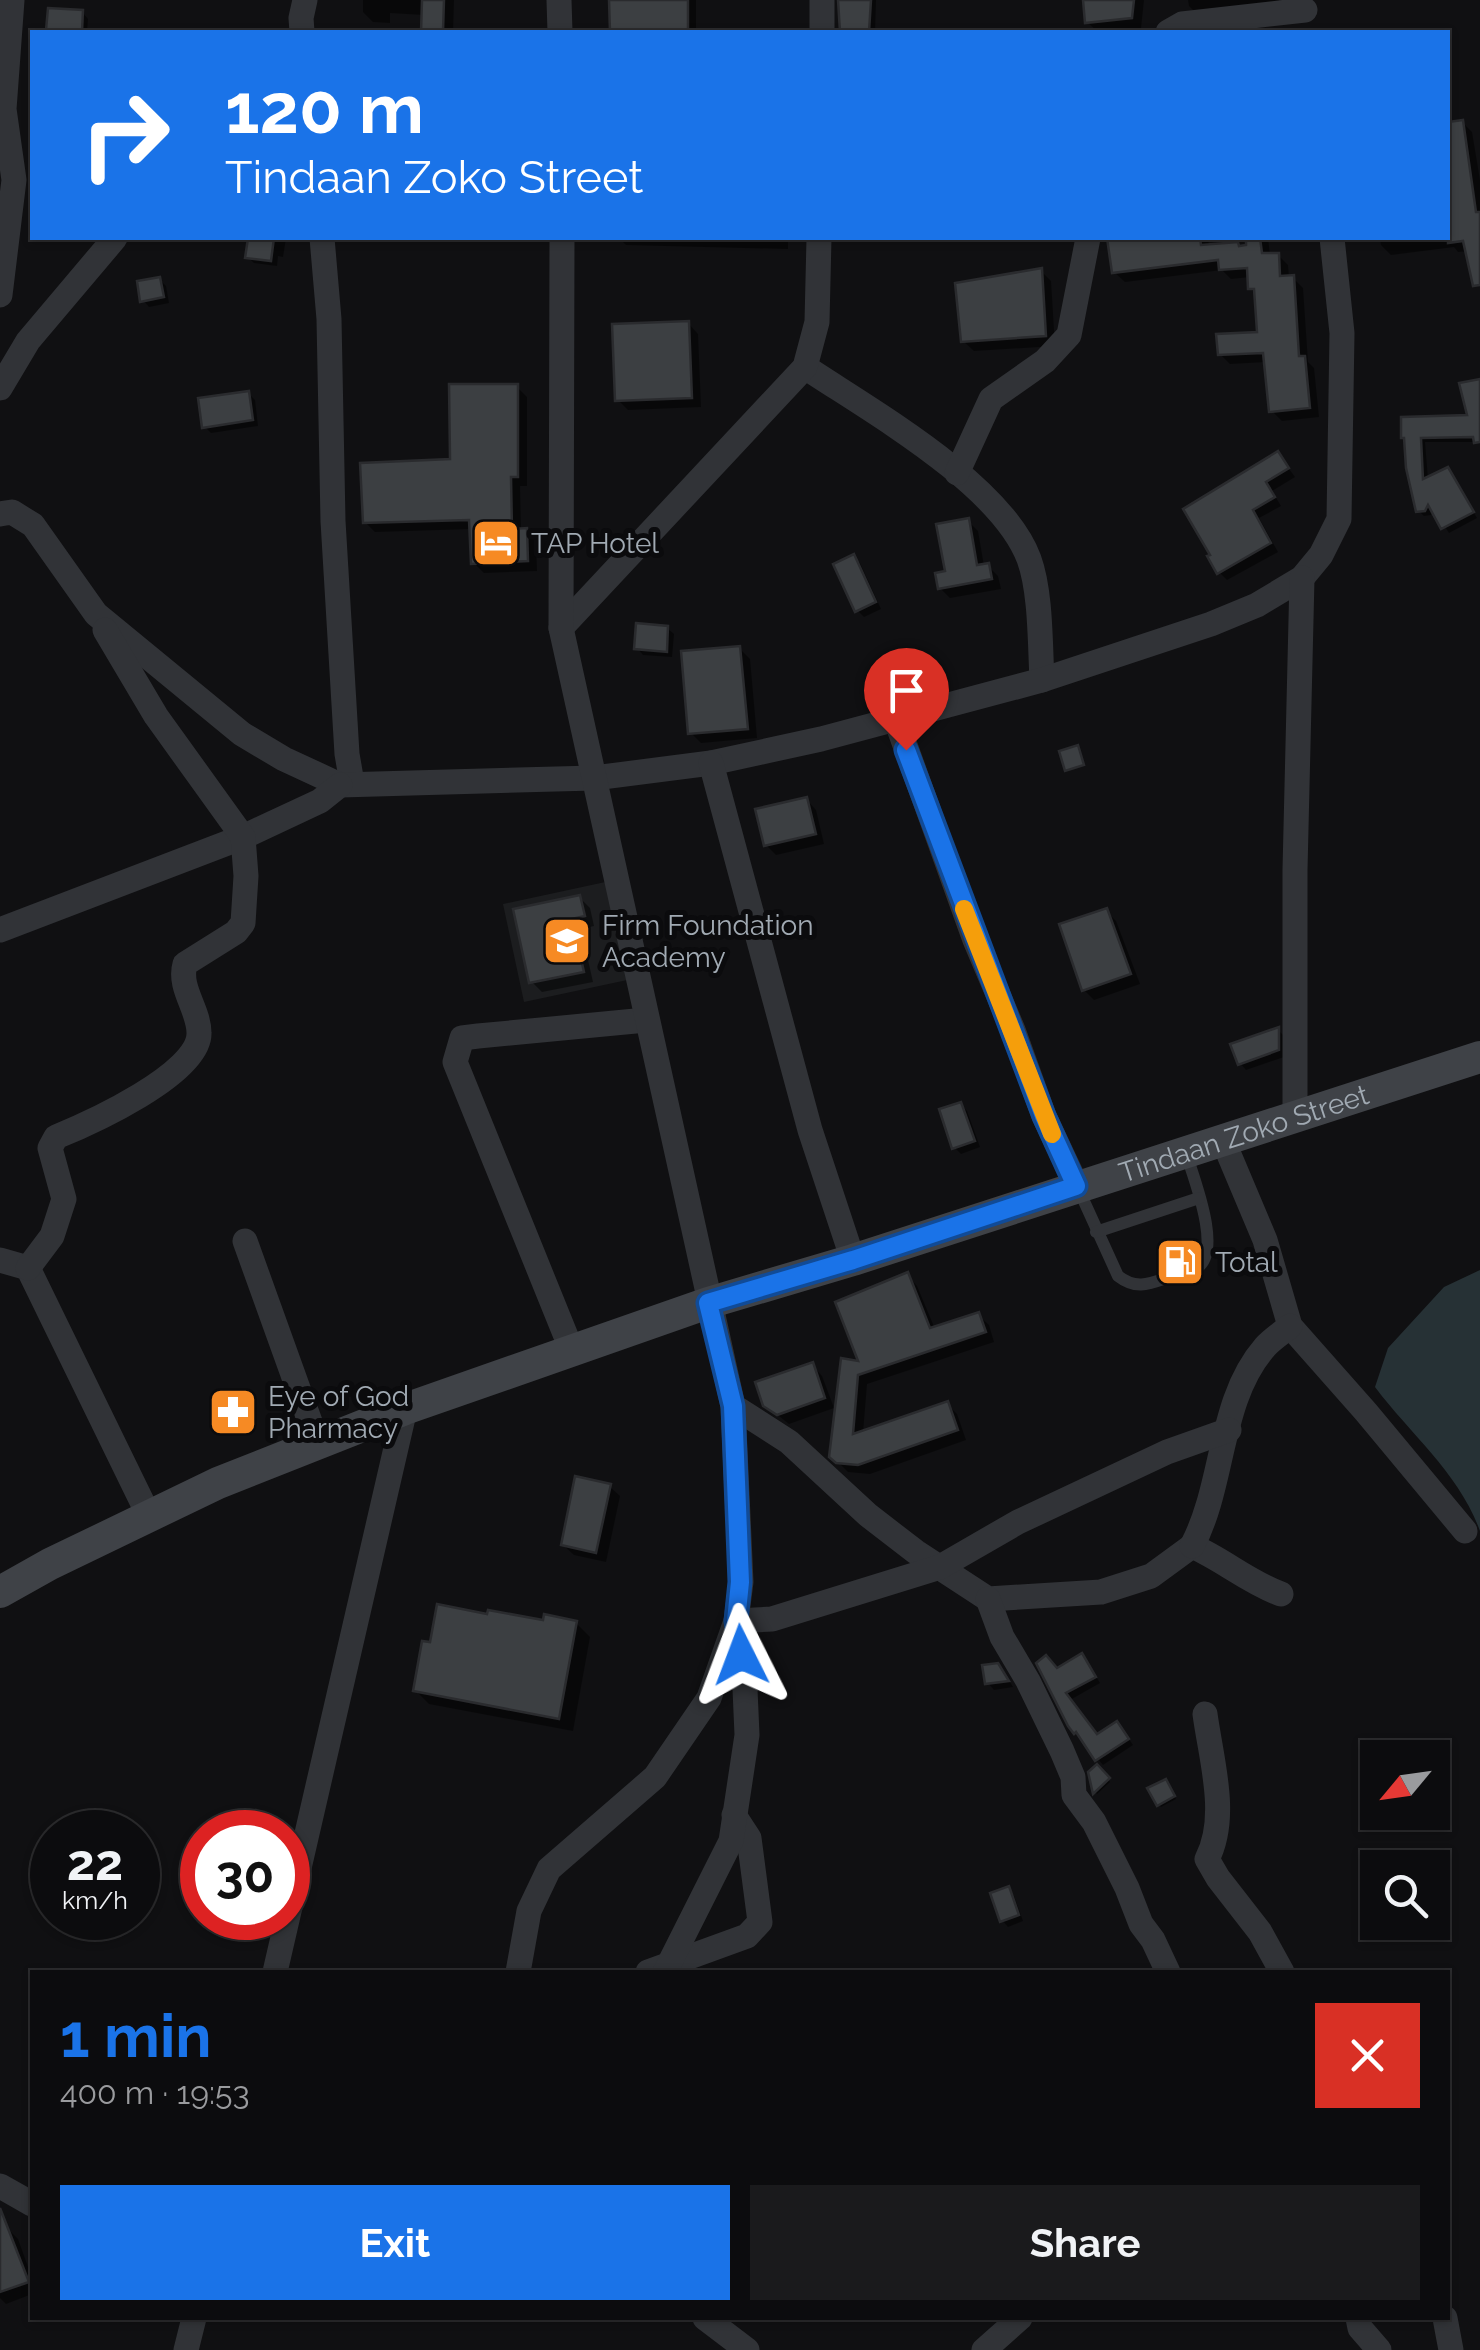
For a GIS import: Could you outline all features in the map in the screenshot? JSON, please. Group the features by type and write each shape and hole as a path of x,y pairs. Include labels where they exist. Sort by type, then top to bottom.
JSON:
{"main road":[{"name":"Tindaan Zoko Street","path":"0,1592 218,1483 406,1409 708,1303 1480,1058"}],"street":[{"path":"0,295 14,180 4,109 12,0"},
{"path":"559,0 560,30"},
{"path":"822,0 822,30"},
{"path":"1172,30 1182,24 1305,14"},
{"path":"0,388 28,340 112,240"},
{"path":"322,240 329,319 334,540 346,784"},
{"path":"518,1970 529,1911 549,1869 655,1777 709,1698 736,1621 740,1582 733,1406 561,628 562,240"},
{"path":"561,628 804,367 816,322 818,240"},
{"path":"957,473 991,399 1045,361 1069,335 1088,240"},
{"path":"96,614 242,734 284,759 346,784 594,778 711,763 896,720 1042,680 1257,605 1302,578 1322,556 1338,519 1342,333 1332,240"},
{"path":"804,367 957,473 1010,521 1030,561 1042,680"},
{"path":"0,514 12,512 33,524 96,614 156,716 243,837 246,876 243,923 236,932 185,964 182,975 199,1034 195,1046 163,1081 103,1118 56,1138 50,1148 64,1198 52,1236 28,1268"},
{"path":"1296,1118 1295,870 1302,578"},
{"path":"896,720 975,940 1044,1116 1076,1186"},
{"path":"711,763 810,1130 853,1260"},
{"path":"0,930 243,837 346,784"},
{"path":"572,1351 455,1062 457,1048 462,1038 646,1020"},
{"path":"1222,1138 1265,1240 1290,1326 1465,1531"},
{"path":"246,1240 318,1444"},
{"path":"0,1260 28,1268 149,1516"},
{"path":"988,1599 1101,1592 1151,1576 1192,1546 1203,1524 1242,1384 1266,1346 1290,1326"},
{"path":"733,1406 789,1442 868,1515 988,1599 1002,1637 1062,1751 1072,1776 1074,1795 1094,1822 1128,1888 1141,1924 1167,1970"},
{"path":"275,1970 406,1409"},
{"path":"736,1621 772,1618 940,1567 1018,1522 1167,1452 1229,1430"},
{"path":"1192,1546 1221,1558 1252,1584 1281,1594"},
{"path":"661,1969 730,1842 747,1735 746,1689 736,1621"},
{"path":"1205,1714 1218,1815 1216,1842 1207,1859 1260,1932 1281,1970"},
{"path":"661,1969 747,1936 760,1922 749,1838 734,1815"},
{"path":"0,2186 30,2203"},
{"path":"186,2350 194,2320"},
{"path":"708,2320 747,2350"},
{"path":"984,2350 1018,2320"},
{"path":"1358,2320 1360,2328 1379,2350"},
{"path":"1445,2320 1451,2350"}],"lane":[{"path":"1076,1186 1118,1276 1128,1284 1142,1286 1199,1266 1207,1254 1200,1198 1185,1152"},
{"path":"1096,1232 1200,1198"}],"shaded area":[{"name":"Firm Foundation Academy","path":"610,881 632,979 524,1002 503,904"},
{"path":"1480,1270 1480,1531 1447,1473 1375,1387 1388,1348 1444,1287"}],"building":[{"path":"422,0 444,0 443,30 421,30"},
{"path":"609,0 688,0 688,30 610,30"},
{"path":"838,0 871,0 869,30 840,30"},
{"path":"1083,0 1134,0 1132,18 1085,23"},
{"path":"48,8 83,10 82,30 46,30"},
{"path":"1463,120 1476,212 1480,212 1480,285 1473,286 1463,241 1448,243 1450,122"},
{"path":"248,240 274,240 271,261 245,258"},
{"path":"1107,240 1200,240 1201,245 1238,242 1239,246 1246,245 1246,240 1260,240 1262,253 1279,253 1280,276 1294,275 1299,356 1305,356 1310,408 1269,412 1263,353 1218,355 1216,334 1257,332 1254,289 1248,289 1247,268 1219,270 1218,260 1112,273"},
{"path":"1042,268 1046,336 961,342 955,283"},
{"path":"160,277 164,297 140,302 137,281"},
{"path":"689,321 692,398 615,401 612,324"},
{"path":"1480,379 1480,442 1474,443 1473,437 1421,438 1423,479 1448,467 1474,512 1441,529 1428,505 1425,511 1416,512 1401,438 1401,417 1467,415 1459,383"},
{"path":"449,384 518,384 518,477 511,477 512,529 527,528 528,561 471,564 469,520 363,523 360,463 450,459"},
{"path":"249,391 253,420 202,428 198,398"},
{"path":"1278,451 1289,468 1266,482 1275,497 1253,510 1271,543 1217,574 1183,509"},
{"path":"969,518 977,565 989,563 992,579 938,589 935,573 945,571 936,524"},
{"path":"854,554 876,602 855,612 833,564"},
{"path":"636,623 668,626 667,652 634,649"},
{"path":"740,646 748,729 688,734 681,651"},
{"path":"1078,745 1084,765 1065,771 1059,751"},
{"path":"807,797 816,834 764,846 755,809"},
{"path":"580,895 585,916 572,919 584,972 529,983 513,909"},
{"path":"1107,908 1131,974 1082,991 1059,924"},
{"path":"1279,1027 1279,1050 1238,1065 1230,1044"},
{"path":"961,1102 975,1141 952,1149 939,1109"},
{"path":"908,1272 930,1328 979,1312 986,1332 858,1375 853,1434 948,1401 958,1430 858,1465 836,1463 829,1457 841,1358 858,1361 835,1302"},
{"path":"813,1362 825,1398 777,1415 763,1406 755,1382"},
{"path":"575,1476 611,1484 596,1553 561,1545"},
{"path":"437,1604 487,1614 488,1610 543,1620 544,1614 577,1621 559,1719 413,1691 422,1641 430,1642"},
{"path":"1082,1653 1096,1677 1066,1693 1097,1734 1117,1721 1129,1739 1095,1761 1068,1726 1036,1663 1046,1655 1057,1668"},
{"path":"998,1663 1009,1681 985,1684 982,1665"},
{"path":"1097,1764 1110,1778 1093,1794 1088,1772"},
{"path":"1166,1779 1175,1796 1157,1806 1147,1788"},
{"path":"1009,1886 1019,1915 1000,1922 990,1893"},
{"path":"0,2208 29,2282 0,2292"}],"slow traffic":[{"path":"964,909 1052,1134"}],"place":[{"name":"TAP Hotel","path":"496,543"},
{"name":"Firm Foundation Academy","path":"567,941"},
{"name":"Total","path":"1180,1262"},
{"name":"Eye of God Pharmacy","path":"233,1412"}],"route":[{"path":"741,1655 736,1621 740,1582 733,1406 708,1303 1076,1186 1044,1116 975,940 906,750"}]}
